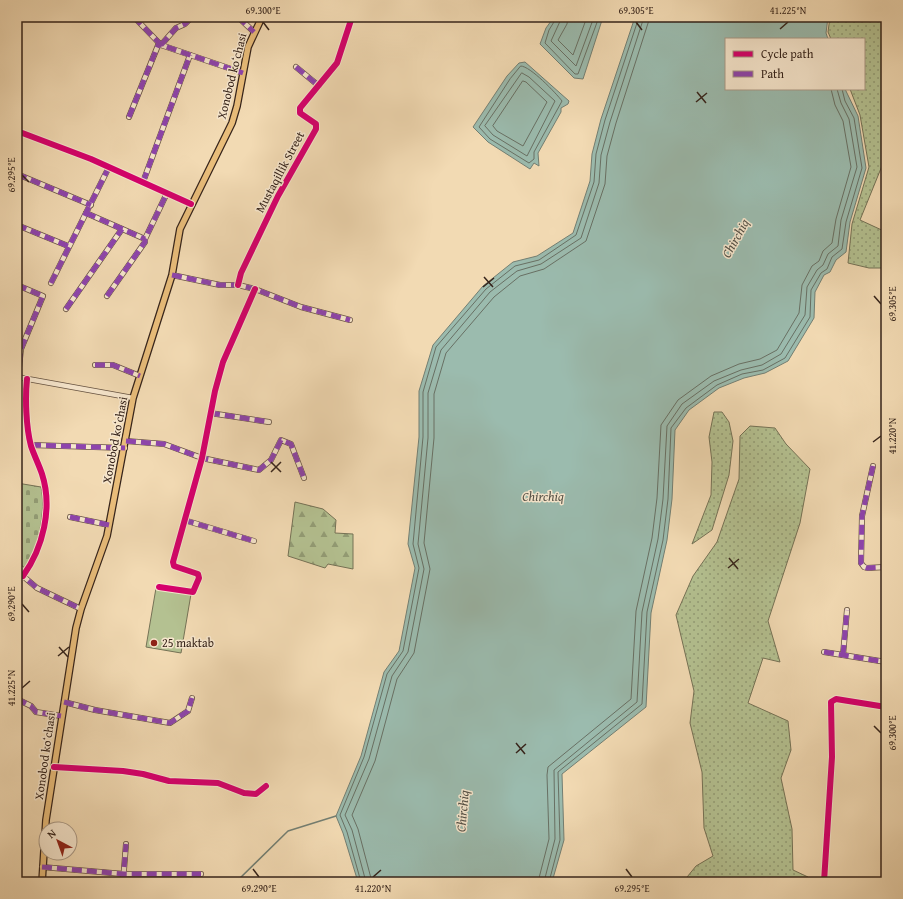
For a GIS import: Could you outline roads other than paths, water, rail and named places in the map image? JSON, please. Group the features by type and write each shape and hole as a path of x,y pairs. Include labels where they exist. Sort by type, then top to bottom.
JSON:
{"main road":[{"name":"Xonobod koʻchasi","path":"42,882 46,820 61,716 81,609 107,536 125,448 133,398 172,275 177,257 180,229 232,123 248,47 262,17"}],"street":[{"path":"134,17 160,44 243,73"},
{"path":"129,117 160,44 176,28 185,24 192,17"},
{"path":"238,17 254,32"},
{"name":"Mustaqillik Street","path":"238,285 241,273 278,196 316,129 316,124 300,113 299,110 338,63 352,17"},
{"path":"143,182 190,55"},
{"path":"296,67 319,86"},
{"path":"17,131 109,167 191,204"},
{"path":"51,283 68,246 91,205 109,167"},
{"path":"17,174 91,205"},
{"path":"107,296 136,258 145,242 145,239 167,193"},
{"path":"86,213 145,239"},
{"path":"17,224 68,246"},
{"path":"66,309 122,229"},
{"path":"172,275 220,285 238,285 256,289 301,307 350,320"},
{"path":"17,285 43,296 21,349 17,377 133,398"},
{"path":"159,587 191,592 195,590 199,575 176,567 173,564 202,458 210,413 223,362 256,289"},
{"path":"95,365 113,365 140,376"},
{"path":"23,576 35,556 47,508 43,476 31,445 25,394 26,378"},
{"path":"210,413 269,422"},
{"path":"126,441 164,444 202,458 259,470 271,460 281,440 283,440 291,444 304,478"},
{"path":"31,445 125,448"},
{"path":"873,466 862,516 861,563 867,568 886,567"},
{"path":"70,517 109,525"},
{"path":"184,520 254,541"},
{"path":"17,571 37,588 81,609"},
{"path":"843,655 847,610"},
{"path":"824,652 886,662"},
{"path":"64,702 94,710 170,723 188,711 192,698"},
{"path":"17,699 31,706 36,712 61,716"},
{"path":"824,882 832,757 833,724 831,704 836,699 886,707"},
{"path":"54,766 123,771 143,774 169,781 218,783 244,793 256,794 266,786"},
{"path":"123,882 126,844"},
{"path":"42,867 124,874 201,874"}],"water":[{"path":"554,17 603,17 583,79 574,78 540,44 546,28"},
{"name":"Chirchiq","path":"635,17 828,17 826,33 828,38 725,38 725,90 845,90 858,116 866,168 850,222 846,252 836,260 830,272 824,275 815,292 814,318 788,361 765,373 744,378 719,388 689,410 675,430 672,499 667,540 651,613 646,707 562,774 564,840 552,882 358,882 343,833 336,816 361,756 384,672 399,651 415,568 408,544 419,437 419,391 433,345 483,286 513,262 537,256 573,233 590,181 592,154 601,119"},
{"path":"525,62 569,101 568,104 561,108 561,112 538,153 539,166 534,163 530,169 488,142 473,127 507,76 519,63"}],"waterway":[{"path":"236,882 288,831 336,816"}],"place":[{"name":"25 maktab","path":"154,643"}]}
